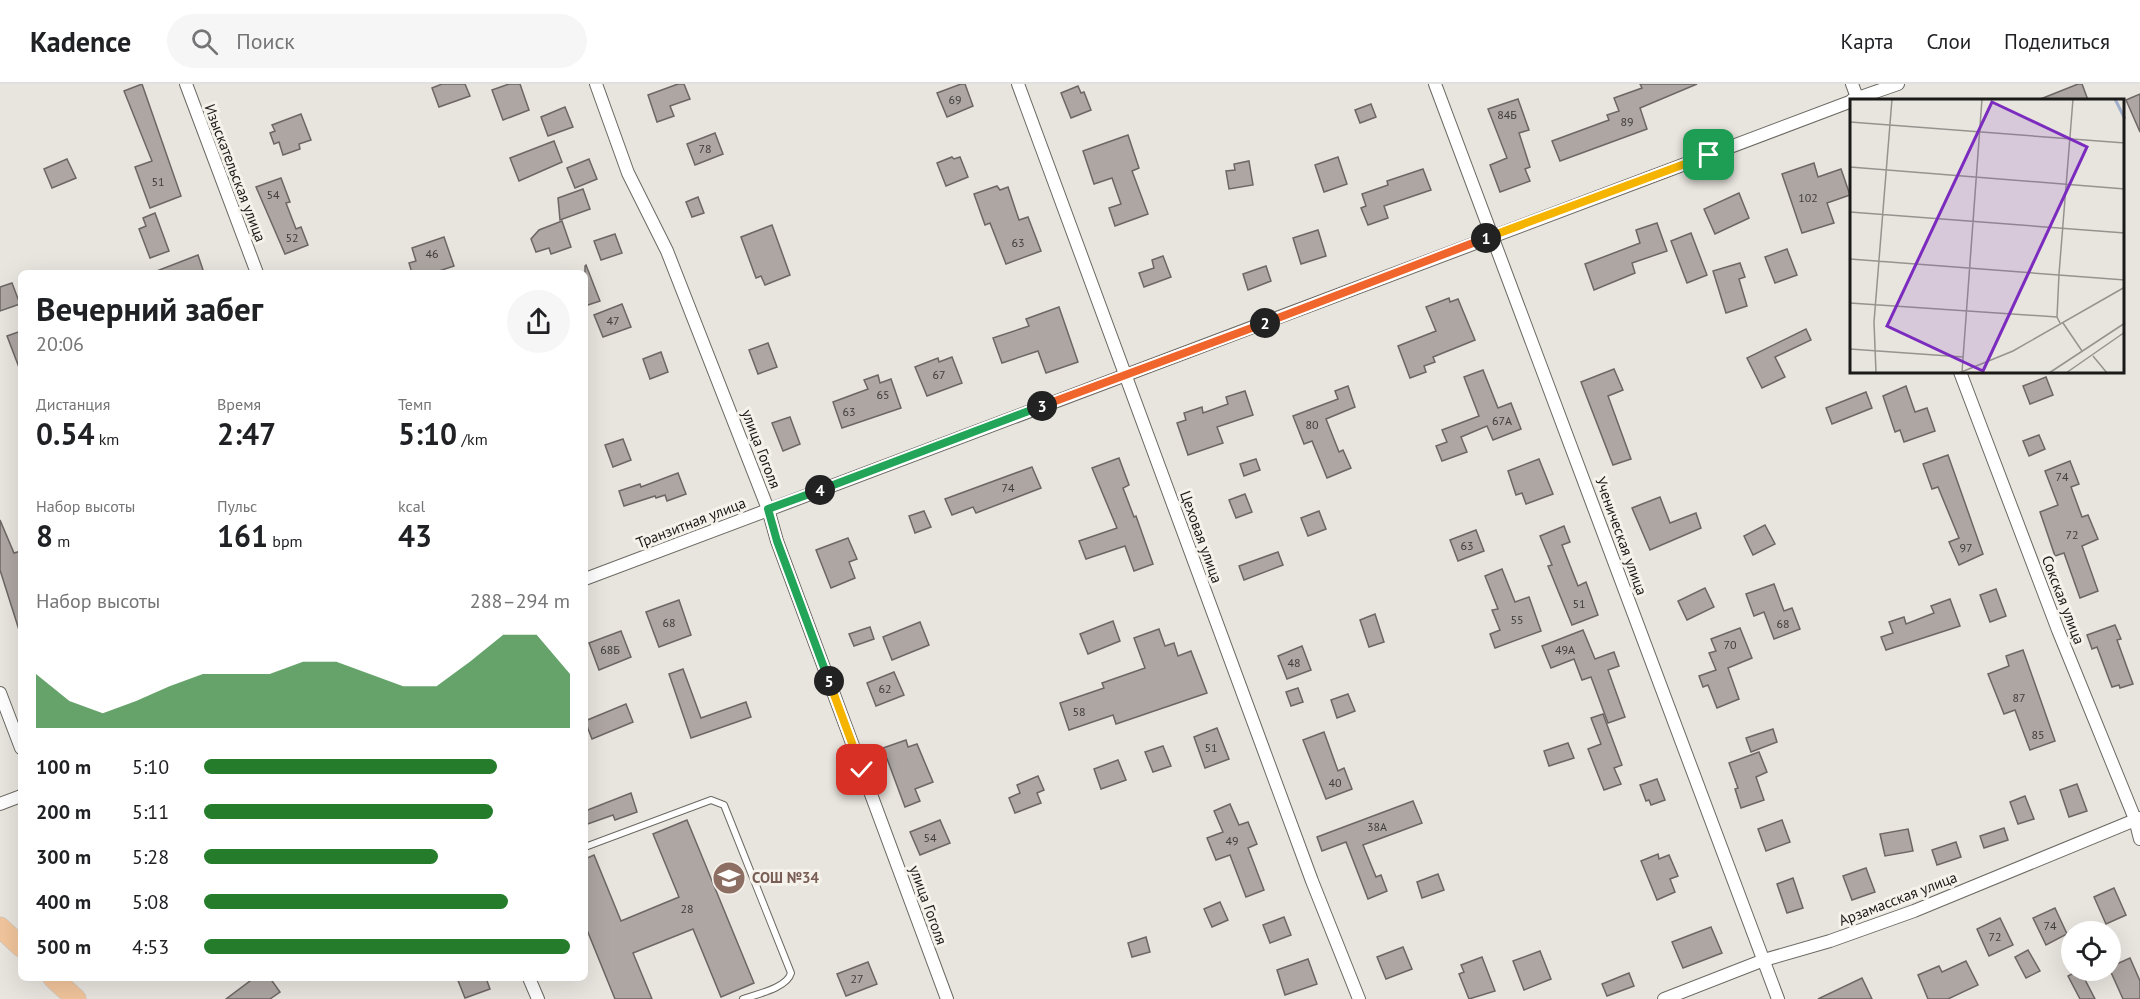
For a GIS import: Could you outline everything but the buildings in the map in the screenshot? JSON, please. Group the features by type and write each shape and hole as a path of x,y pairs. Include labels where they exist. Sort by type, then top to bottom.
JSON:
{"main road":[{"path":"0,927 18,944"},
{"path":"56,981 76,999"}],"street":[{"name":"Изыскательская улица","path":"186,84 256,270"},
{"name":"улица Гоголя","path":"596,84 628,173 667,251 768,509 777,541 947,999"},
{"name":"Цеховая улица","path":"1018,84 1312,881 1359,999"},
{"name":"Ученическая улица","path":"1434,84 1778,999"},
{"path":"1852,84 1855,99"},
{"name":"Транзитная улица","path":"1858,99 1898,84"},
{"name":"Транзитная улица","path":"588,578 1850,102"},
{"name":"Сокская улица","path":"1961,374 2058,630 2137,818 2140,839"},
{"path":"0,693 18,740"},
{"path":"0,804 18,797"},
{"name":"Арзамасская улица","path":"1664,999 1764,960 1830,942 1914,911 2137,818"},
{"path":"530,981 538,999"}],"lane":[{"path":"588,846 711,800 724,804 791,973 790,979 784,983 743,999"}],"place":[{"name":"СОШ №34","path":"729,878"}],"route":[{"path":"862,770 777,541 768,509 1125,377 1709,155"}]}
